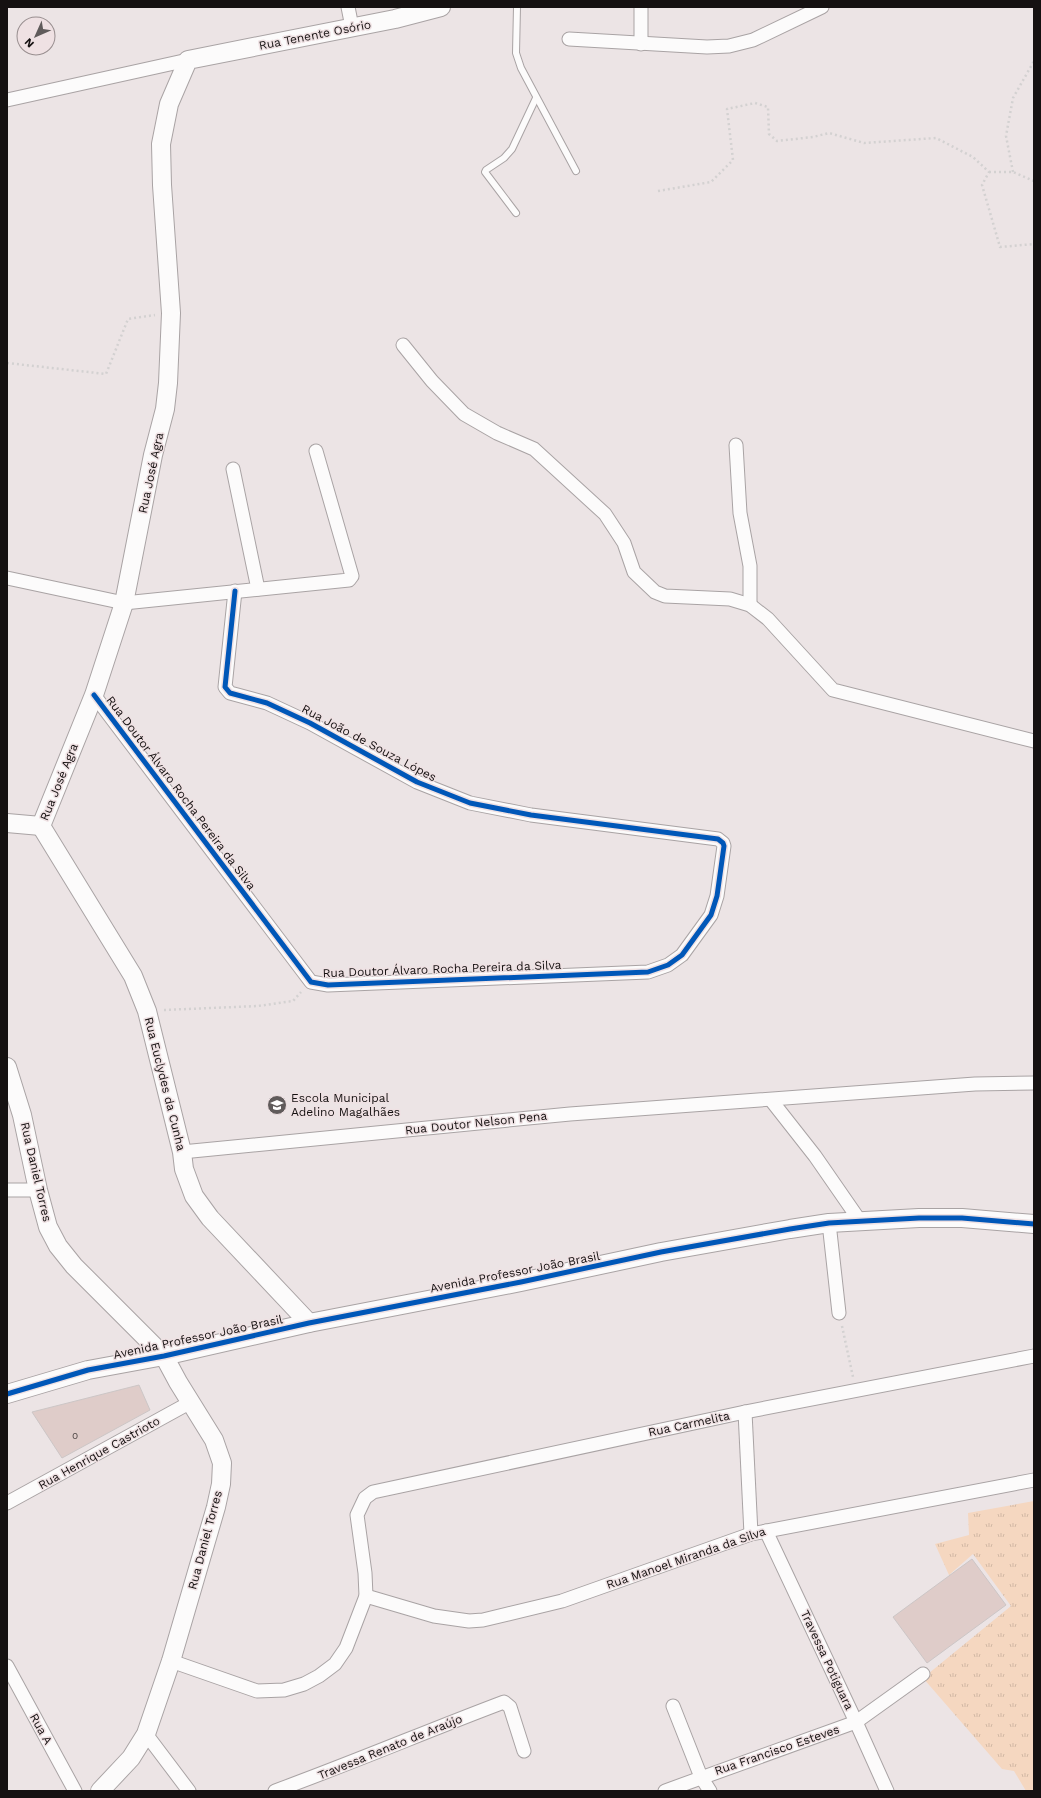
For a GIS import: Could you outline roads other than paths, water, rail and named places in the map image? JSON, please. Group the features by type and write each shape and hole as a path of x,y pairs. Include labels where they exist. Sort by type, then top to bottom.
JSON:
{"street":[{"path":"348,7 352,27"},
{"name":"Rua Tenente Osório","path":"7,100 188,60 395,19 441,7"},
{"path":"641,44 642,7"},
{"path":"569,39 707,47 729,46 753,40 822,7"},
{"name":"Rua José Agra","path":"41,826 94,695 124,603 153,455 165,409 168,383 171,313 162,185 161,144 169,104 188,60"},
{"path":"402,345 432,382 464,414 497,433 534,449 605,514 624,543 634,572 655,592 665,596 730,599 750,605 768,619 833,690 1034,740"},
{"path":"736,445 740,513 750,566 750,605"},
{"path":"7,578 124,603 349,580 352,578 342,537 316,450"},
{"path":"233,469 258,589"},
{"name":"Rua João de Souza Lópes","path":"235,591 226,686 230,693 267,703 310,723 417,782 470,803 531,815 721,840"},
{"name":"Rua Doutor Álvaro Rocha Pereira da Silva","path":"94,695 311,982 322,985 648,972 662,968 682,955 711,915 717,896 724,846 721,840"},
{"path":"7,823 41,826"},
{"name":"Rua Euclydes da Cunha","path":"41,826 133,976 147,1011 182,1152 184,1169 194,1196 210,1218 310,1322"},
{"name":"Rua Daniel Torres","path":"7,1067 22,1115 38,1190 48,1227 58,1246 95,1288 164,1356 178,1382 214,1440 222,1463 221,1484 216,1507 171,1660 146,1734 131,1758 100,1791"},
{"name":"Rua Doutor Nelson Pena","path":"182,1152 570,1114 975,1084 1034,1083"},
{"path":"771,1100 815,1156 860,1221"},
{"path":"7,1190 38,1190"},
{"name":"Avenida Professor João Brasil","path":"7,1394 88,1370 164,1356 310,1322 521,1282 661,1252 829,1223 962,1218 1034,1224"},
{"path":"829,1223 839,1313"},
{"name":"Rua Carmelita","path":"366,1596 365,1574 357,1515 365,1498 373,1492 745,1412 1034,1356"},
{"name":"Rua Henrique Castrioto","path":"7,1503 191,1402"},
{"path":"745,1412 751,1534"},
{"name":"Rua Manoel Miranda da Silva","path":"366,1596 434,1616 469,1621 483,1620 562,1601 766,1530 1034,1480"},
{"name":"Travessa Potiguara","path":"766,1530 887,1791"},
{"path":"171,1660 257,1690 284,1690 304,1684 319,1676 335,1664 346,1648 366,1596"},
{"name":"Rua A","path":"7,1666 75,1791"},
{"name":"Rua Francisco Esteves","path":"665,1791 856,1722 923,1674"},
{"name":"Travessa Renato de Araújo","path":"275,1791 348,1764 404,1740 504,1702 510,1707 524,1751"},
{"path":"673,1706 701,1777 710,1791"},
{"path":"146,1734 189,1791"}],"lane":[{"path":"517,7 516,52 521,68 576,171"},
{"path":"516,213 486,170 504,158 512,149 536,98"}],"place":[{"name":"Escola Municipal Adelino Magalhães","path":"277,1105"}]}
